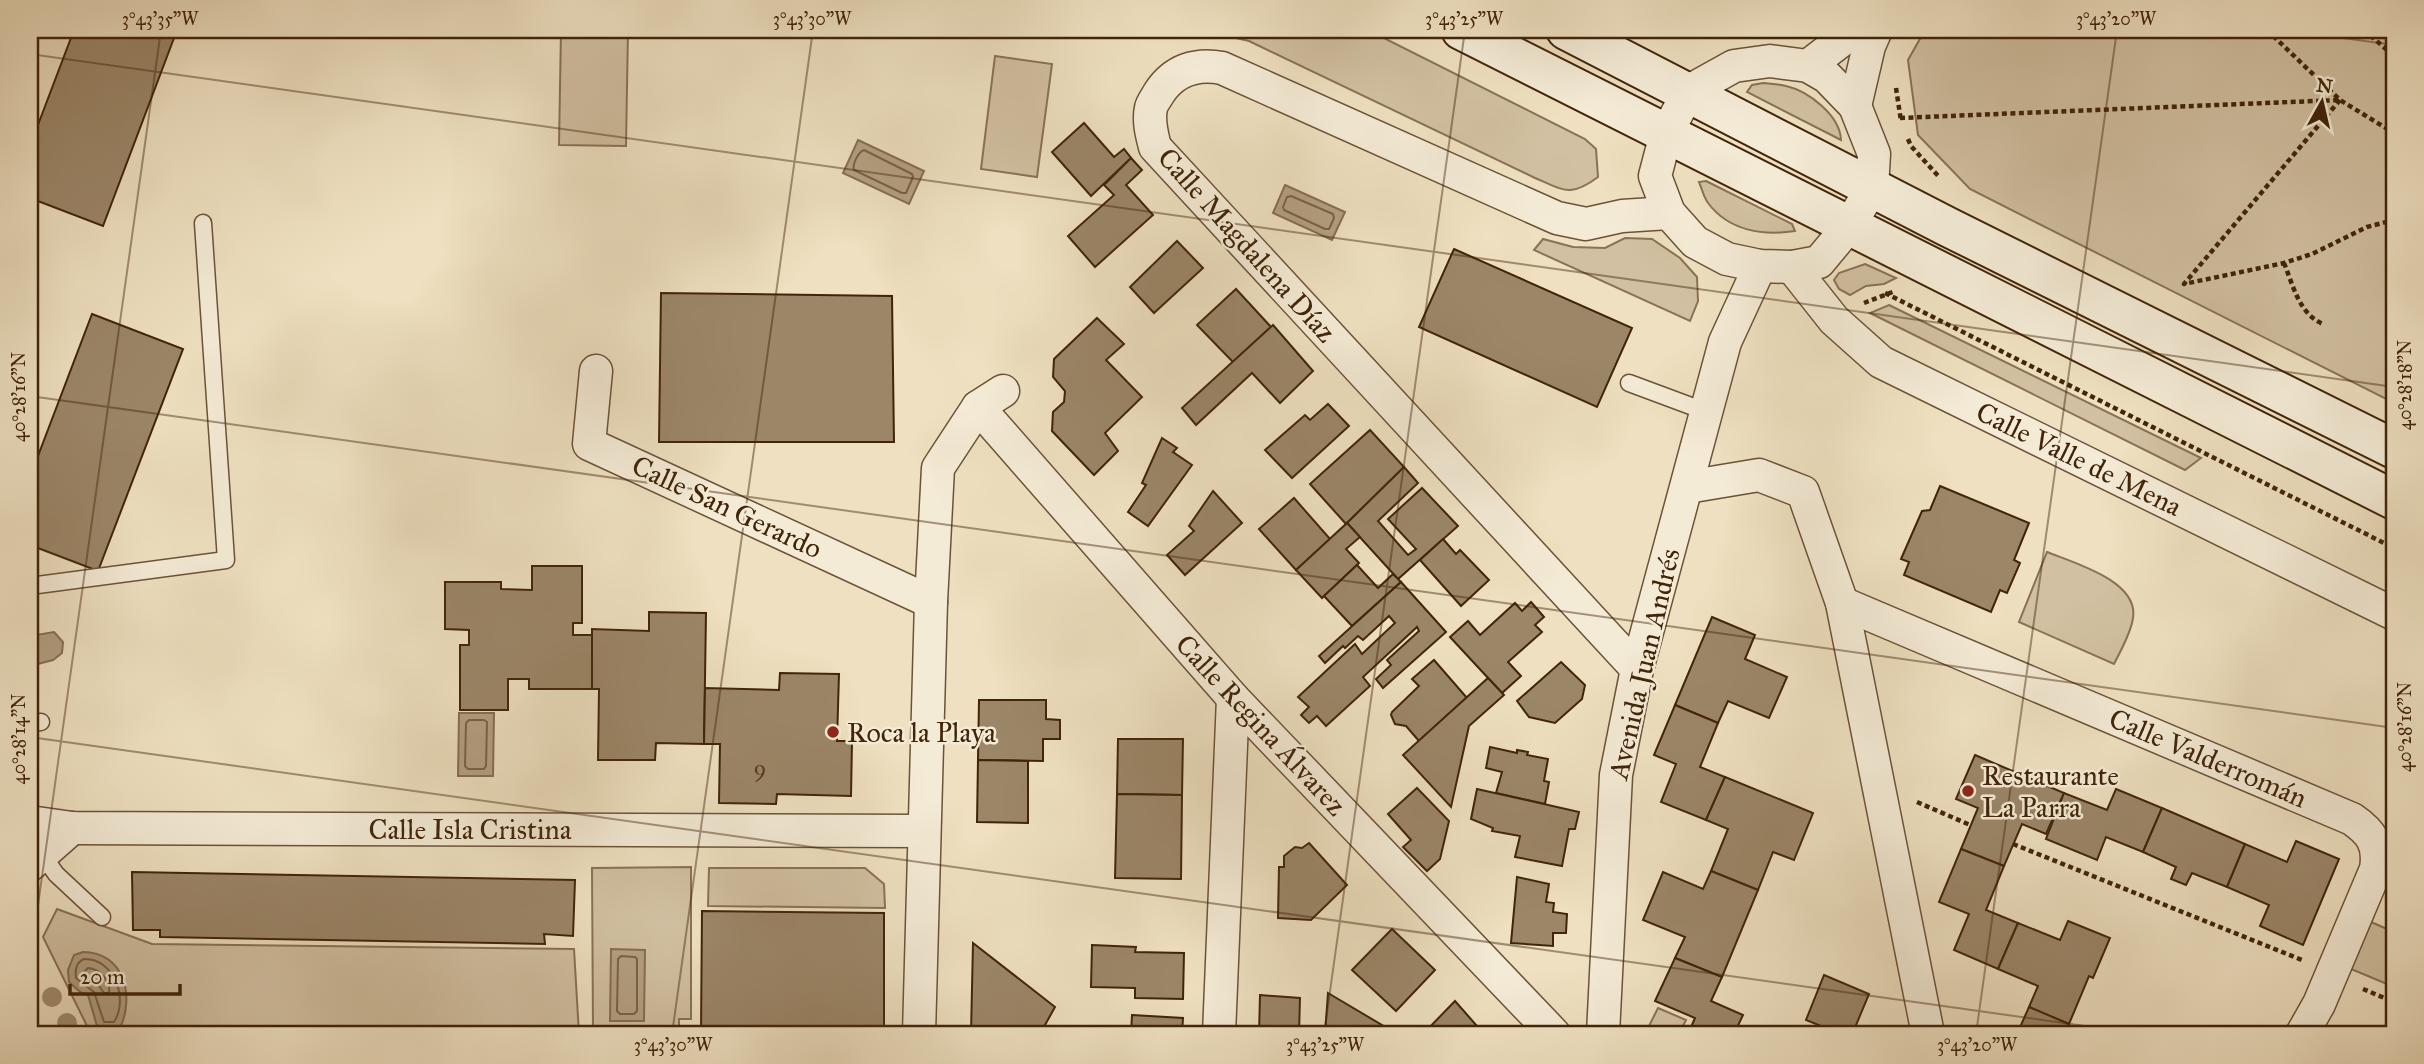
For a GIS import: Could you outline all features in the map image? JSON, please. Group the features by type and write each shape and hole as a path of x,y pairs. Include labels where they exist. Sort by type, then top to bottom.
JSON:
{"main road":[{"path":"1461,30 2394,500"},
{"path":"1566,30 1689,91 1872,188 2394,449"}],"street":[{"path":"1808,66 1855,30"},
{"path":"1855,107 1869,46 1876,30"},
{"path":"1770,61 1808,66 1827,77 1855,107 1874,153 1872,188 1849,226 1819,262 1792,267 1760,266 1727,259 1695,242 1669,213 1655,176 1666,134 1689,91 1734,66 1770,61"},
{"name":"Calle Magdalena Díaz","path":"1637,668 1155,147 1151,131 1151,108 1166,83 1180,72 1198,66 1223,68 1557,218 1586,224 1622,216 1669,213"},
{"name":"Avenida Juan Andrés","path":"1725,342 1727,259"},
{"name":"Avenida Juan Andrés","path":"1603,1034 1616,775 1637,668 1725,342 1760,266"},
{"name":"Calle Valle de Mena","path":"1792,267 1834,320 1881,362 2394,614"},
{"name":"Calle San Gerardo","path":"596,371 589,444 931,602"},
{"name":"Calle Regina Álvarez","path":"931,602 938,468 990,399 1233,698 1555,1034"},
{"path":"1687,487 1759,475 1803,492 1842,603 1928,1034"},
{"path":"919,1034 931,602"},
{"name":"Calle Valderromán","path":"1842,603 2352,819 2369,830 2378,856 2376,869 2319,1004 2302,1034"},
{"path":"1219,1034 1233,698"},
{"name":"Calle Isla Cristina","path":"30,822 72,828 923,831"},
{"path":"36,860 72,828"}],"lane":[{"path":"30,586 226,560 203,223"},
{"path":"1629,383 1707,412"},
{"path":"36,860 56,874 102,917"}],"path":[{"path":"2267,30 2340,100 2394,133"},
{"path":"2364,30 2394,56"},
{"path":"1894,79 1904,128"},
{"path":"1900,118 2340,100"},
{"path":"2340,100 2184,284 2284,263 2312,254 2367,227 2394,220"},
{"path":"1908,137 1911,146 1943,180"},
{"path":"2284,263 2303,309 2311,319 2323,324"},
{"path":"1885,293 2394,548"},
{"path":"1913,800 1970,825"},
{"path":"2013,844 2308,963"},
{"path":"2355,986 2394,1002"}],"shaded area":[{"path":"561,30 628,30 626,146 559,145"},
{"path":"1221,30 1368,30 1585,139 1596,149 1598,177 1573,190 1553,186 1249,41 1222,35"},
{"path":"1925,30 2394,30 2394,403 1970,189 1918,135 1908,60"},
{"path":"995,56 1052,64 1037,177 981,169"},
{"path":"1763,83 1786,86 1813,99 1829,113 1841,140 1747,92 1752,85"},
{"path":"1706,181 1792,224 1795,231 1759,232 1726,220 1705,199 1699,182"},
{"path":"1625,238 1652,239 1680,258 1697,277 1698,301 1690,321 1534,250 1543,239 1573,247 1605,248"},
{"path":"1865,264 1896,278 1884,284 1866,286 1850,295 1839,289 1834,280 1839,273"},
{"path":"1889,305 2201,458 2185,470 1870,313"},
{"path":"2047,552 2102,575 2126,594 2132,605 2132,624 2114,664 2019,622"},
{"path":"691,867 691,1019 679,1019 679,1034 618,1034 618,1029 593,1030 592,868"},
{"path":"709,868 865,868 884,884 885,908 708,906"},
{"path":"57,909 152,944 574,949 579,1034 91,1034 43,937"},
{"path":"2371,922 2394,932 2394,987 2351,969"},
{"path":"1658,1008 1686,1020 1679,1034 1645,1034"}],"water":[{"path":"858,140 924,171 909,204 843,173"},
{"path":"1285,185 1345,212 1332,240 1273,213"},
{"path":"54,632 63,642 62,653 53,660 30,666 30,636"},
{"path":"459,713 494,713 493,776 458,776"},
{"path":"611,949 645,950 644,1021 610,1021"},
{"path":"83,952 108,959 122,978 126,1003 120,1028 104,1031 97,1026 88,995 69,982 68,970 74,955"}],"building":[{"path":"74,30 177,30 103,226 30,198 30,146"},
{"path":"1084,123 1114,157 1124,149 1131,158 1091,196 1052,152"},
{"path":"1131,158 1142,170 1126,185 1153,215 1095,267 1068,236 1114,195 1104,185"},
{"path":"1177,241 1203,268 1154,313 1130,287"},
{"path":"1454,249 1632,328 1597,407 1419,327"},
{"path":"1236,289 1271,327 1233,362 1197,325"},
{"path":"661,293 892,296 894,442 659,442"},
{"path":"92,314 183,349 98,571 30,545 30,477"},
{"path":"1097,318 1124,344 1106,360 1142,397 1105,433 1118,451 1094,475 1052,431 1053,412 1064,402 1065,391 1053,377 1054,359"},
{"path":"1273,325 1313,371 1280,403 1252,373 1196,425 1182,408"},
{"path":"1328,404 1349,426 1292,478 1265,450 1305,415 1310,420"},
{"path":"1370,430 1404,467 1346,524 1310,484"},
{"path":"1162,438 1177,448 1173,452 1192,465 1148,526 1128,512 1146,485 1142,483"},
{"path":"1404,467 1418,483 1378,521 1408,555 1416,549 1388,519 1422,488 1458,526 1398,579 1347,523"},
{"path":"1940,486 2029,523 2014,560 2020,563 2007,593 2000,590 1991,612 1904,575 1909,562 1901,559 1922,511 1930,510"},
{"path":"1213,491 1242,523 1185,575 1167,555 1194,531 1189,526"},
{"path":"1294,498 1330,539 1296,570 1259,529"},
{"path":"1347,523 1360,537 1346,549 1359,563 1322,598 1296,570"},
{"path":"1443,539 1456,554 1460,550 1489,580 1461,606 1420,560"},
{"path":"1357,565 1378,588 1393,574 1401,582 1352,626 1324,596"},
{"path":"532,566 582,566 582,623 573,623 573,635 592,635 592,689 529,689 529,679 508,679 508,710 460,710 460,645 469,645 469,630 445,629 445,582 501,582 501,589 532,590"},
{"path":"1401,582 1446,632 1383,688 1376,679 1391,665 1387,660 1419,631 1417,627 1363,677 1370,686 1326,726 1317,716 1309,723 1301,715 1309,707 1298,697 1355,644 1362,654 1395,623 1389,616 1363,640 1358,636 1325,663 1319,656"},
{"path":"1531,602 1544,617 1535,625 1542,632 1508,662 1521,676 1502,693 1450,637 1468,621 1480,635 1515,603 1522,611"},
{"path":"649,612 706,613 704,744 656,743 655,760 598,760 599,689 592,689 592,629 649,631"},
{"path":"1712,617 1755,635 1745,659 1787,677 1769,718 1728,701 1718,723 1675,705"},
{"path":"1434,660 1467,698 1419,741 1406,726 1395,724 1391,715 1419,686 1412,679"},
{"path":"1561,662 1585,685 1582,699 1555,723 1529,717 1517,701"},
{"path":"780,673 839,674 837,741 852,741 851,796 777,794 776,804 719,803 720,744 704,744 705,688 779,690"},
{"path":"1488,678 1504,695 1469,726 1451,807 1403,755"},
{"path":"979,700 1046,700 1046,719 1060,720 1060,739 1043,739 1043,761 978,760"},
{"path":"1675,705 1718,723 1700,767 1725,777 1706,820 1661,802 1676,764 1654,755"},
{"path":"1118,739 1183,739 1182,795 1117,794"},
{"path":"1490,747 1517,753 1517,750 1528,752 1527,755 1548,759 1544,781 1549,782 1545,804 1496,793 1502,772 1486,768"},
{"path":"1975,755 2064,793 2046,834 2022,824 2004,866 1961,849 1978,808 1956,799"},
{"path":"978,760 1028,761 1028,823 977,822"},
{"path":"1725,777 1813,813 1794,860 1773,852 1758,890 1711,871 1728,829 1706,820"},
{"path":"1417,788 1449,821 1440,859 1427,871 1403,847 1411,840 1388,814"},
{"path":"1477,789 1579,812 1575,829 1569,829 1562,866 1515,857 1520,836 1492,831 1493,828 1471,819"},
{"path":"2116,789 2162,808 2143,852 2106,837 2097,860 2046,839 2064,793 2107,810"},
{"path":"1117,794 1182,795 1181,879 1115,878"},
{"path":"2162,808 2245,844 2227,887 2192,873 2186,885 2171,879 2176,867 2143,852"},
{"path":"2296,841 2339,859 2303,945 2260,926 2269,905 2227,887 2245,844 2287,862"},
{"path":"1309,843 1347,885 1311,920 1278,918 1279,867 1284,867 1284,856 1295,847 1302,848"},
{"path":"1961,849 2004,866 1986,910 2018,923 1998,969 1954,950 1969,914 1939,902"},
{"path":"2394,865 2394,884 2387,881"},
{"path":"1711,871 1758,890 1722,977 1675,958 1685,937 1643,920 1663,872 1703,889"},
{"path":"132,872 575,880 573,936 544,934 545,944 160,937 160,930 133,930"},
{"path":"1517,877 1549,884 1546,902 1554,903 1553,912 1567,914 1566,933 1553,933 1553,946 1511,943"},
{"path":"702,911 884,913 884,1034 701,1034"},
{"path":"2068,921 2110,938 2093,978 2089,976 2069,1024 2029,1007 2038,986 1998,969 2018,923 2060,940"},
{"path":"1392,929 1435,970 1396,1011 1352,970"},
{"path":"973,943 1055,1007 1040,1034 971,1034"},
{"path":"1092,945 1136,947 1135,952 1184,953 1183,999 1135,998 1135,988 1091,987"},
{"path":"1675,958 1722,977 1711,1001 1743,1015 1734,1034 1688,1034 1695,1018 1655,1001"},
{"path":"1824,975 1869,994 1854,1030 1865,1034 1823,1034 1826,1028 1806,1020"},
{"path":"1328,993 1387,1028 1382,1034 1325,1034"},
{"path":"1260,995 1300,998 1299,1034 1259,1034"},
{"path":"1455,1001 1484,1034 1423,1034"},
{"path":"2029,1007 2069,1024 2064,1034 2017,1034"},
{"path":"1132,1015 1183,1018 1182,1034 1131,1034"}],"place":[{"name":"Roca la Playa","path":"833,732"},
{"name":"Restaurante La Parra","path":"1968,791"}]}
